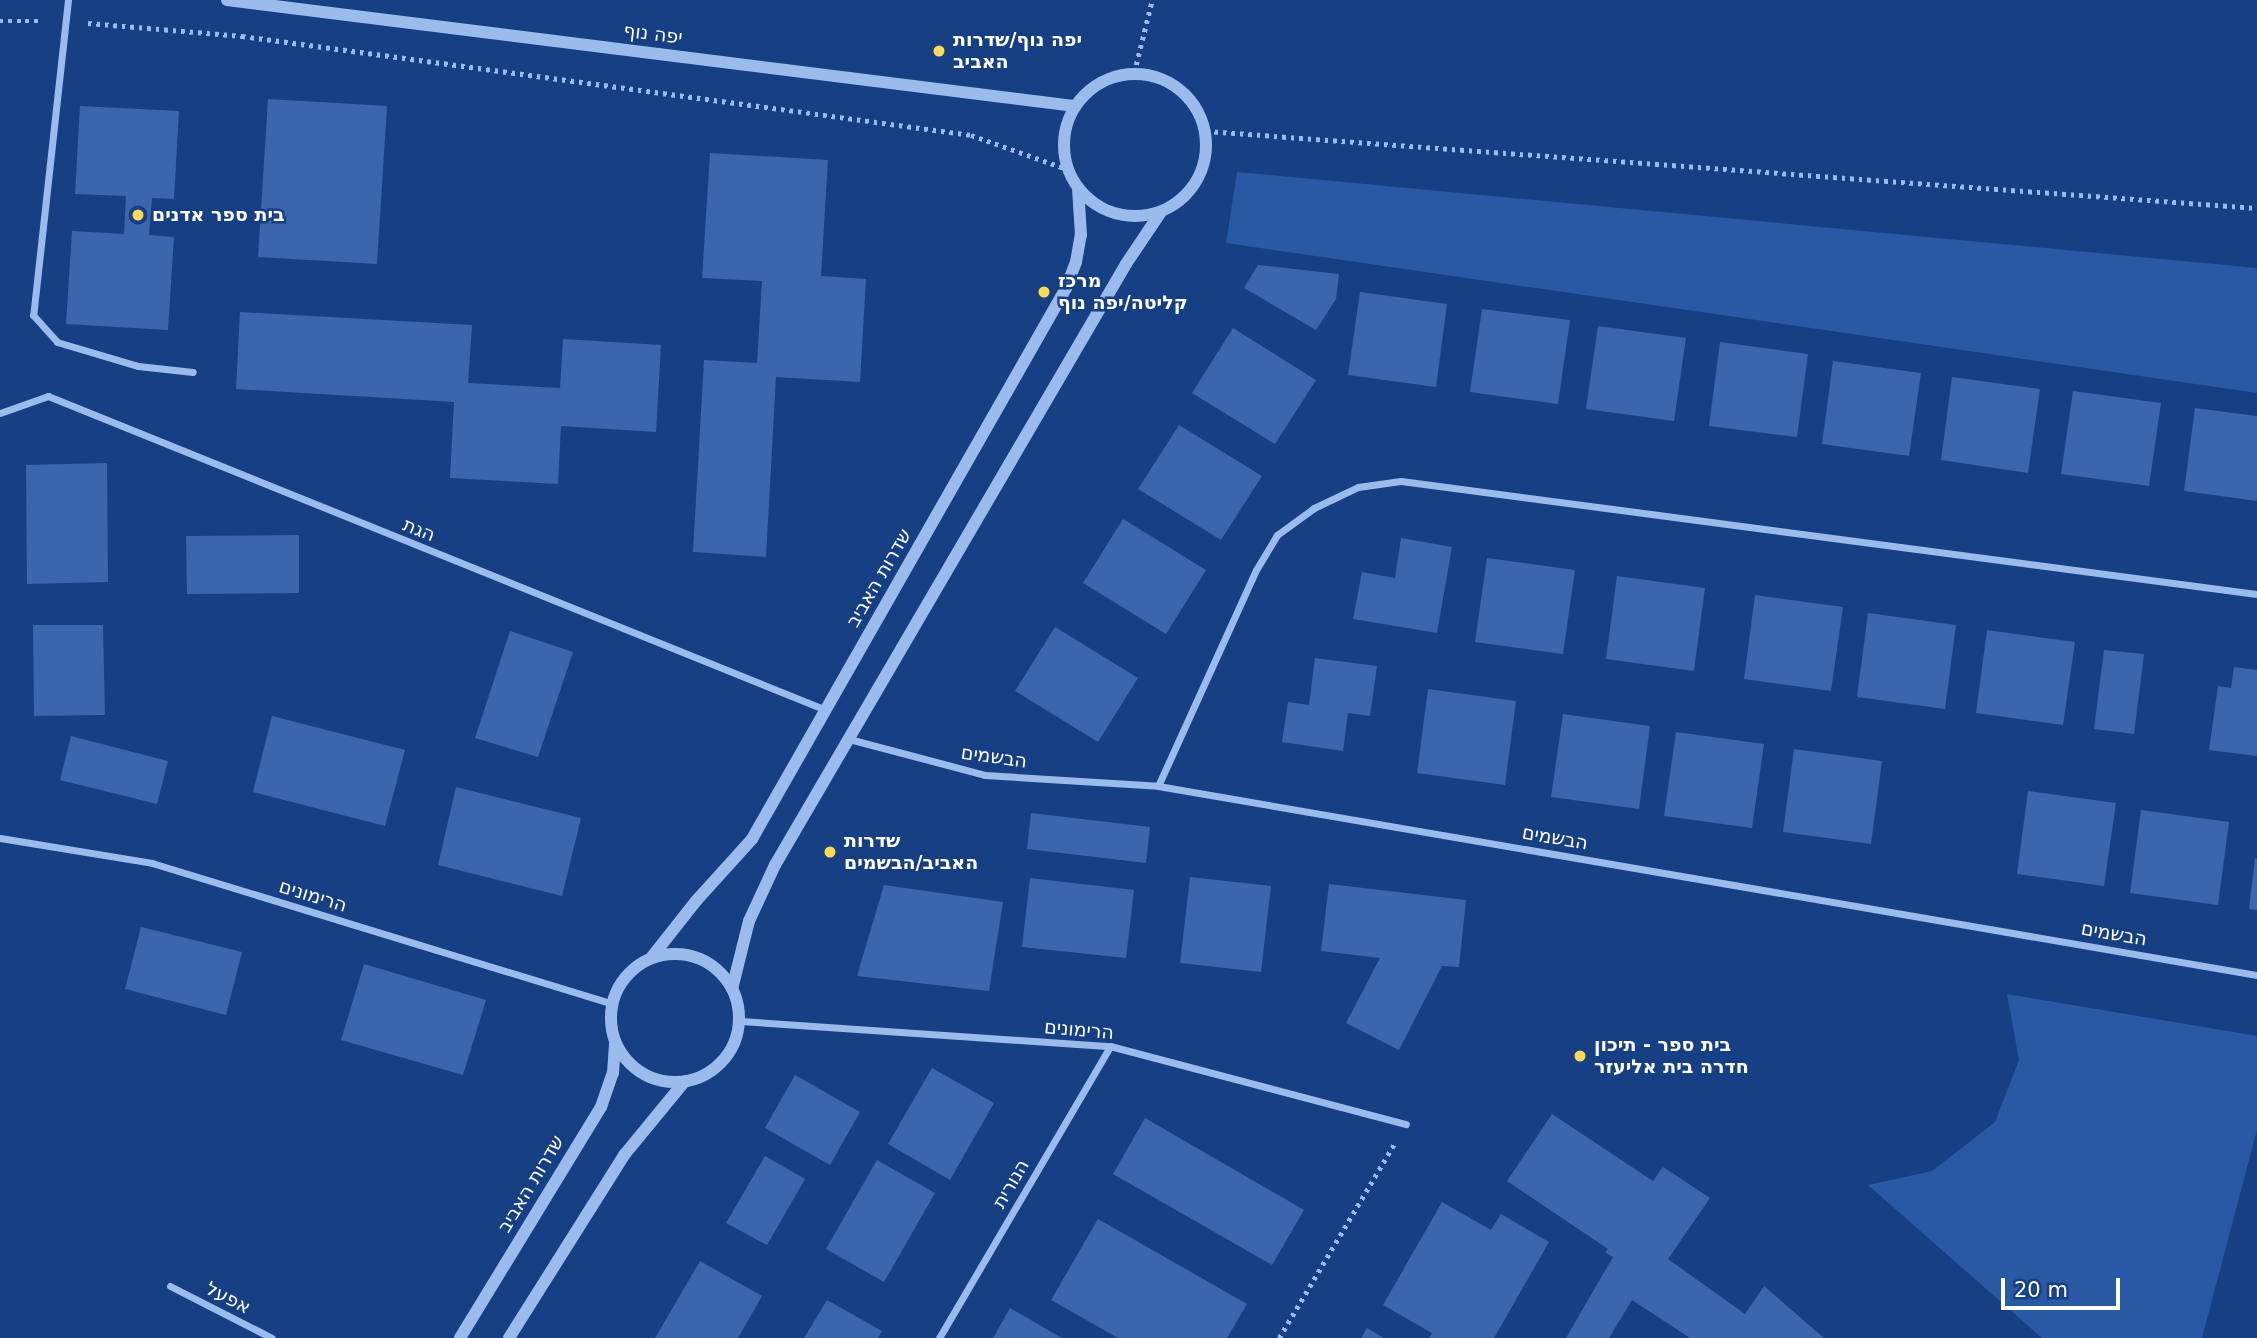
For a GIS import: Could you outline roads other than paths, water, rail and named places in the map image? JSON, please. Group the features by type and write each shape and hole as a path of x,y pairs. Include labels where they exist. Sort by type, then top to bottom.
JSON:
{"street":[{"path":"68,0 33,315 57,342 138,366 192,372"},
{"name":"יפה נוף","path":"227,0 1075,106"},
{"path":"1134,73 1159,77 1181,90 1197,108 1206,131 1206,156 1198,180 1183,199 1161,212 1137,217 1114,214 1094,204 1078,189 1067,170 1063,148 1066,125 1075,106 1090,89 1110,78 1134,73"},
{"name":"שדרות האביב","path":"651,958 695,901 752,839 1066,288 1076,262 1081,235 1078,189"},
{"path":"732,989 749,921 775,865 1126,264 1161,212"},
{"name":"הגת","path":"0,413 48,396 826,710"},
{"path":"1158,786 1256,570 1278,535 1314,508 1358,487 1401,481 2257,594"},
{"name":"הבשמים","path":"849,739 985,775 1158,786 2257,975"},
{"name":"הרימונים","path":"0,838 152,863 612,1004"},
{"path":"672,954 693,956 712,965 732,989 740,1021 735,1042 723,1061 706,1074 685,1081 664,1081 643,1073 626,1060 615,1042 611,1023 612,1004 626,978 651,958 672,954"},
{"name":"הרימונים","path":"740,1021 1110,1046 1406,1124"},
{"name":"שדרות האביב","path":"460,1338 601,1107 612,1073 615,1042"},
{"name":"הנורית","path":"939,1338 1110,1046"},
{"path":"509,1338 625,1154 685,1081"},
{"name":"אפעל","path":"170,1286 272,1338"}],"place":[{"name":"יפה נוף/שדרות האביב","path":"939,51"},
{"name":"בית ספר אדנים","path":"138,215"},
{"name":"מרכז קליטה/יפה נוף","path":"1044,292"},
{"name":"שדרות האביב/הבשמים","path":"830,852"},
{"name":"בית ספר - תיכון חדרה בית אליעזר","path":"1580,1056"}]}
